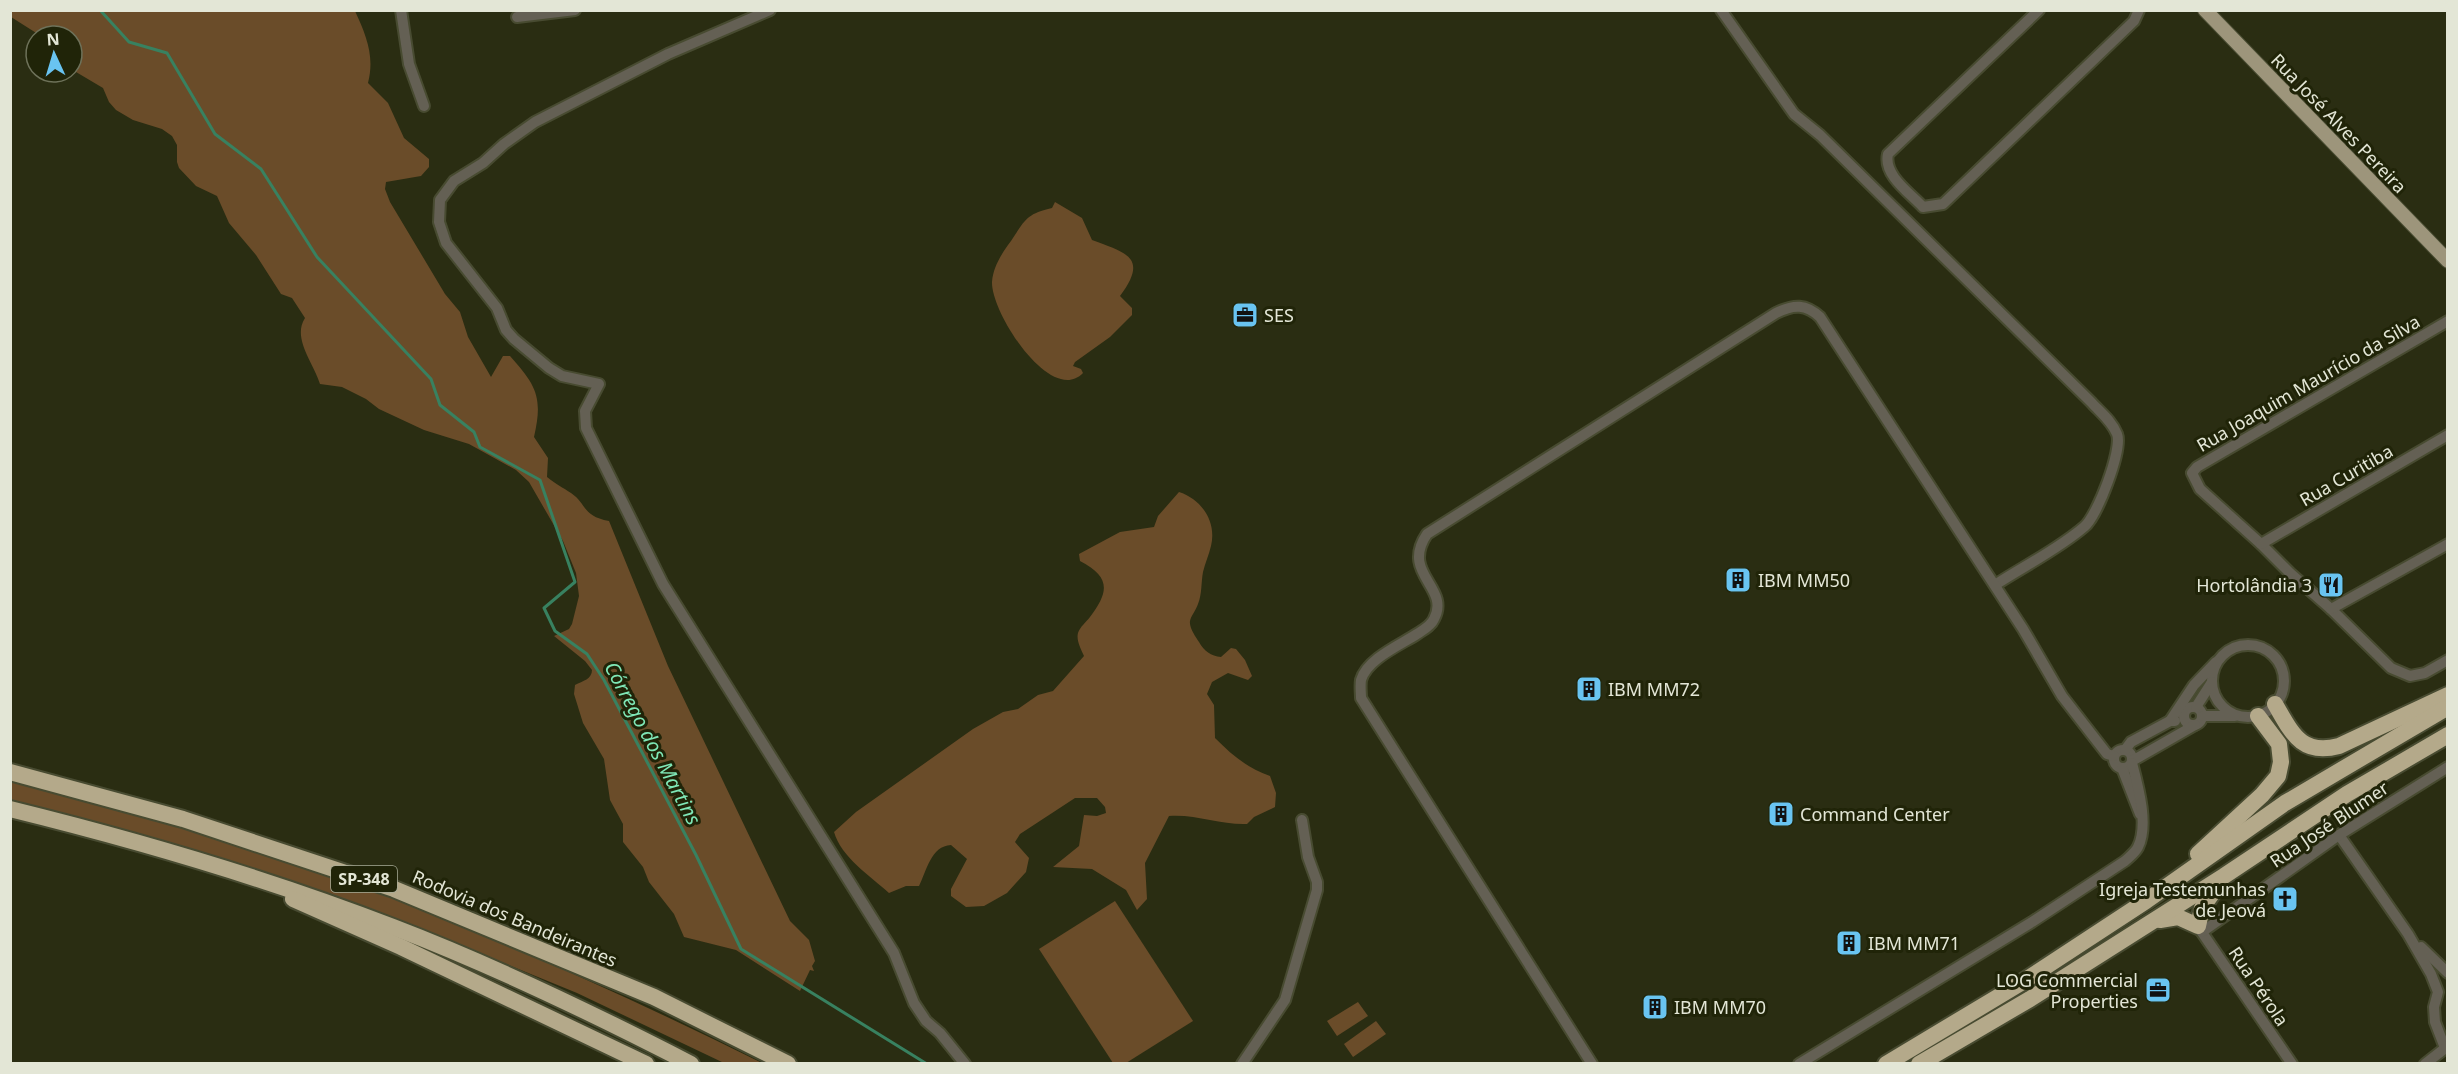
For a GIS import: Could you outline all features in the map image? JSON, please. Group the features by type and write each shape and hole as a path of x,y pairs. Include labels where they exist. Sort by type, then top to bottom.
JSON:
{"highway":[{"path":"2275,704 2297,739 2307,746 2324,750 2339,746 2448,695"},
{"path":"1886,1064 2021,983 2146,901 2285,803 2448,707"},
{"path":"2146,901 2262,795 2278,776 2282,762 2279,744 2258,716"},
{"path":"1919,1064 2030,999 2224,876 2347,794 2448,735"},
{"name":"Rodovia dos Bandeirantes","path":"10,772 183,819 394,889 654,997 788,1064"},
{"name":"SP-348","path":"10,809 154,847 319,899 405,932 518,980 691,1064"},
{"path":"2146,926 2159,920 2178,917 2200,929 2202,908 2224,876"},
{"path":"251,878 321,914 401,947 646,1064"},
{"path":"602,1041 637,1064"}],"main road":[{"name":"Rua José Alves Pereira","path":"2205,10 2448,261"}],"street":[{"path":"402,10 409,63 424,106"},
{"path":"517,17 575,10"},
{"path":"770,10 668,54 535,122 504,144 483,163 454,181 440,200 439,222 452,253 497,308 506,330 514,339 549,368 562,375 599,384 585,411 586,428 663,584 894,953 914,1003 926,1021 965,1064"},
{"path":"1721,10 1794,114 1820,135 2112,423 2118,436 2118,449 2101,498 2086,526 1995,585"},
{"path":"2039,10 1888,154 1886,163 1889,171 1923,207 1943,204 2134,21 2139,10"},
{"path":"1592,1064 1361,699 1362,679 1376,661 1434,620 1437,611 1434,591 1418,565 1422,541 1427,534 1776,313 1796,306 1807,307 1821,317 1995,585 2062,696 2107,754 2130,753 2128,764 2141,817 2142,835 2138,849 2125,861 2032,922 1799,1064"},
{"name":"Rua Joaquim Maurício da Silva","path":"2261,544 2200,489 2193,473 2197,466 2448,321"},
{"name":"Rua Curitiba","path":"2261,544 2448,435"},
{"path":"2261,544 2391,668 2410,676 2425,673 2448,660"},
{"path":"2331,609 2448,544"},
{"path":"2169,721 2194,685 2218,660 2237,647 2248,645 2260,647 2278,661 2283,672 2284,683 2275,704 2258,716 2199,712 2190,707 2180,720 2169,721 2131,742 2120,752 2114,762 2128,764 2200,722 2199,712 2212,682 2213,670 2218,660"},
{"path":"2212,682 2218,702 2226,710 2239,716"},
{"path":"2184,714 2186,723 2195,725"},
{"name":"Rua José Blumer","path":"2200,929 2339,835 2448,767"},
{"path":"1246,1062 1285,1000 1317,890 1317,882 1308,857 1302,820"},
{"path":"2339,835 2408,934 2428,968 2438,992 2433,1014 2446,1047 2425,1064"},
{"name":"Rua Pérola","path":"2200,929 2292,1064"},
{"path":"2408,934 2448,973"},
{"path":"2438,992 2448,984"}],"shaded area":[{"path":"11,10 355,11 366,37 370,55 368,83 388,103 404,138 429,159 429,167 421,176 386,182 385,189 390,202 445,294 460,312 468,337 491,377 503,356 510,356 532,385 536,393 538,412 534,437 548,458 547,477 576,497 589,513 609,521 668,666 790,921 809,940 815,961 812,966 814,971 810,970 800,991 736,950 684,937 674,914 649,882 643,867 623,842 623,824 610,800 604,759 583,723 574,694 575,685 589,678 592,670 585,661 554,636 569,629 572,624 579,596 576,573 563,541 529,482 516,470 469,444 424,430 379,409 366,399 342,387 320,384 302,342 302,326 305,318 292,298 281,294 256,255 229,223 217,196 196,186 179,168 177,145 172,136 162,129 133,120 116,110 109,102 103,88 84,77 84,24 24,25 11,17"},
{"path":"1055,202 1082,218 1092,240 1123,253 1130,258 1133,265 1129,283 1120,296 1132,308 1132,315 1110,337 1075,362 1073,366 1081,369 1083,373 1070,380 1055,377 1040,367 1025,352 1001,314 994,296 992,282 994,271 1004,250 1023,223 1031,216 1052,208"},
{"path":"1179,492 1194,500 1206,512 1212,528 1211,546 1203,572 1200,596 1190,624 1203,648 1211,654 1221,657 1231,648 1236,649 1245,660 1252,676 1248,680 1228,673 1212,682 1207,694 1214,705 1215,738 1240,760 1270,776 1276,793 1275,807 1254,817 1247,824 1169,816 1145,863 1147,899 1137,910 1126,890 1092,869 1053,867 1079,846 1084,815 1097,816 1106,813 1105,807 1097,798 1075,798 1020,834 1015,842 1029,858 1026,872 1007,893 984,906 966,907 951,896 951,889 967,859 951,845 944,846 934,854 919,886 906,886 889,893 849,858 834,832 856,812 973,729 1003,712 1018,709 1038,695 1053,691 1084,656 1078,642 1078,633 1101,600 1103,593 1102,579 1080,561 1079,554 1120,532 1154,527 1158,516"},
{"path":"11,781 213,836 361,886 544,961 632,1000 762,1063 724,1063 577,993 327,893 143,835 11,800"},
{"path":"1115,901 1193,1021 1126,1063 1113,1063 1039,949"},
{"path":"1358,1002 1368,1016 1337,1036 1327,1021"},
{"path":"1376,1021 1386,1034 1353,1057 1344,1044"}],"waterway":[{"name":"Córrego dos Martins","path":"100,10 129,42 167,53 215,134 261,169 317,257 431,379 440,405 474,432 480,447 540,480 575,582 544,608 555,631 587,654 604,680 696,855 741,949 927,1064"}],"place":[{"name":"SES","path":"1245,315"},
{"name":"IBM MM50","path":"1738,580"},
{"name":"Hortolândia 3","path":"2331,585"},
{"name":"IBM MM72","path":"1589,689"},
{"name":"Command Center","path":"1781,814"},
{"name":"Igreja Testemunhas de Jeová","path":"2285,899"},
{"name":"IBM MM71","path":"1849,943"},
{"name":"LOG Commercial Properties","path":"2158,990"},
{"name":"IBM MM70","path":"1655,1007"}]}
